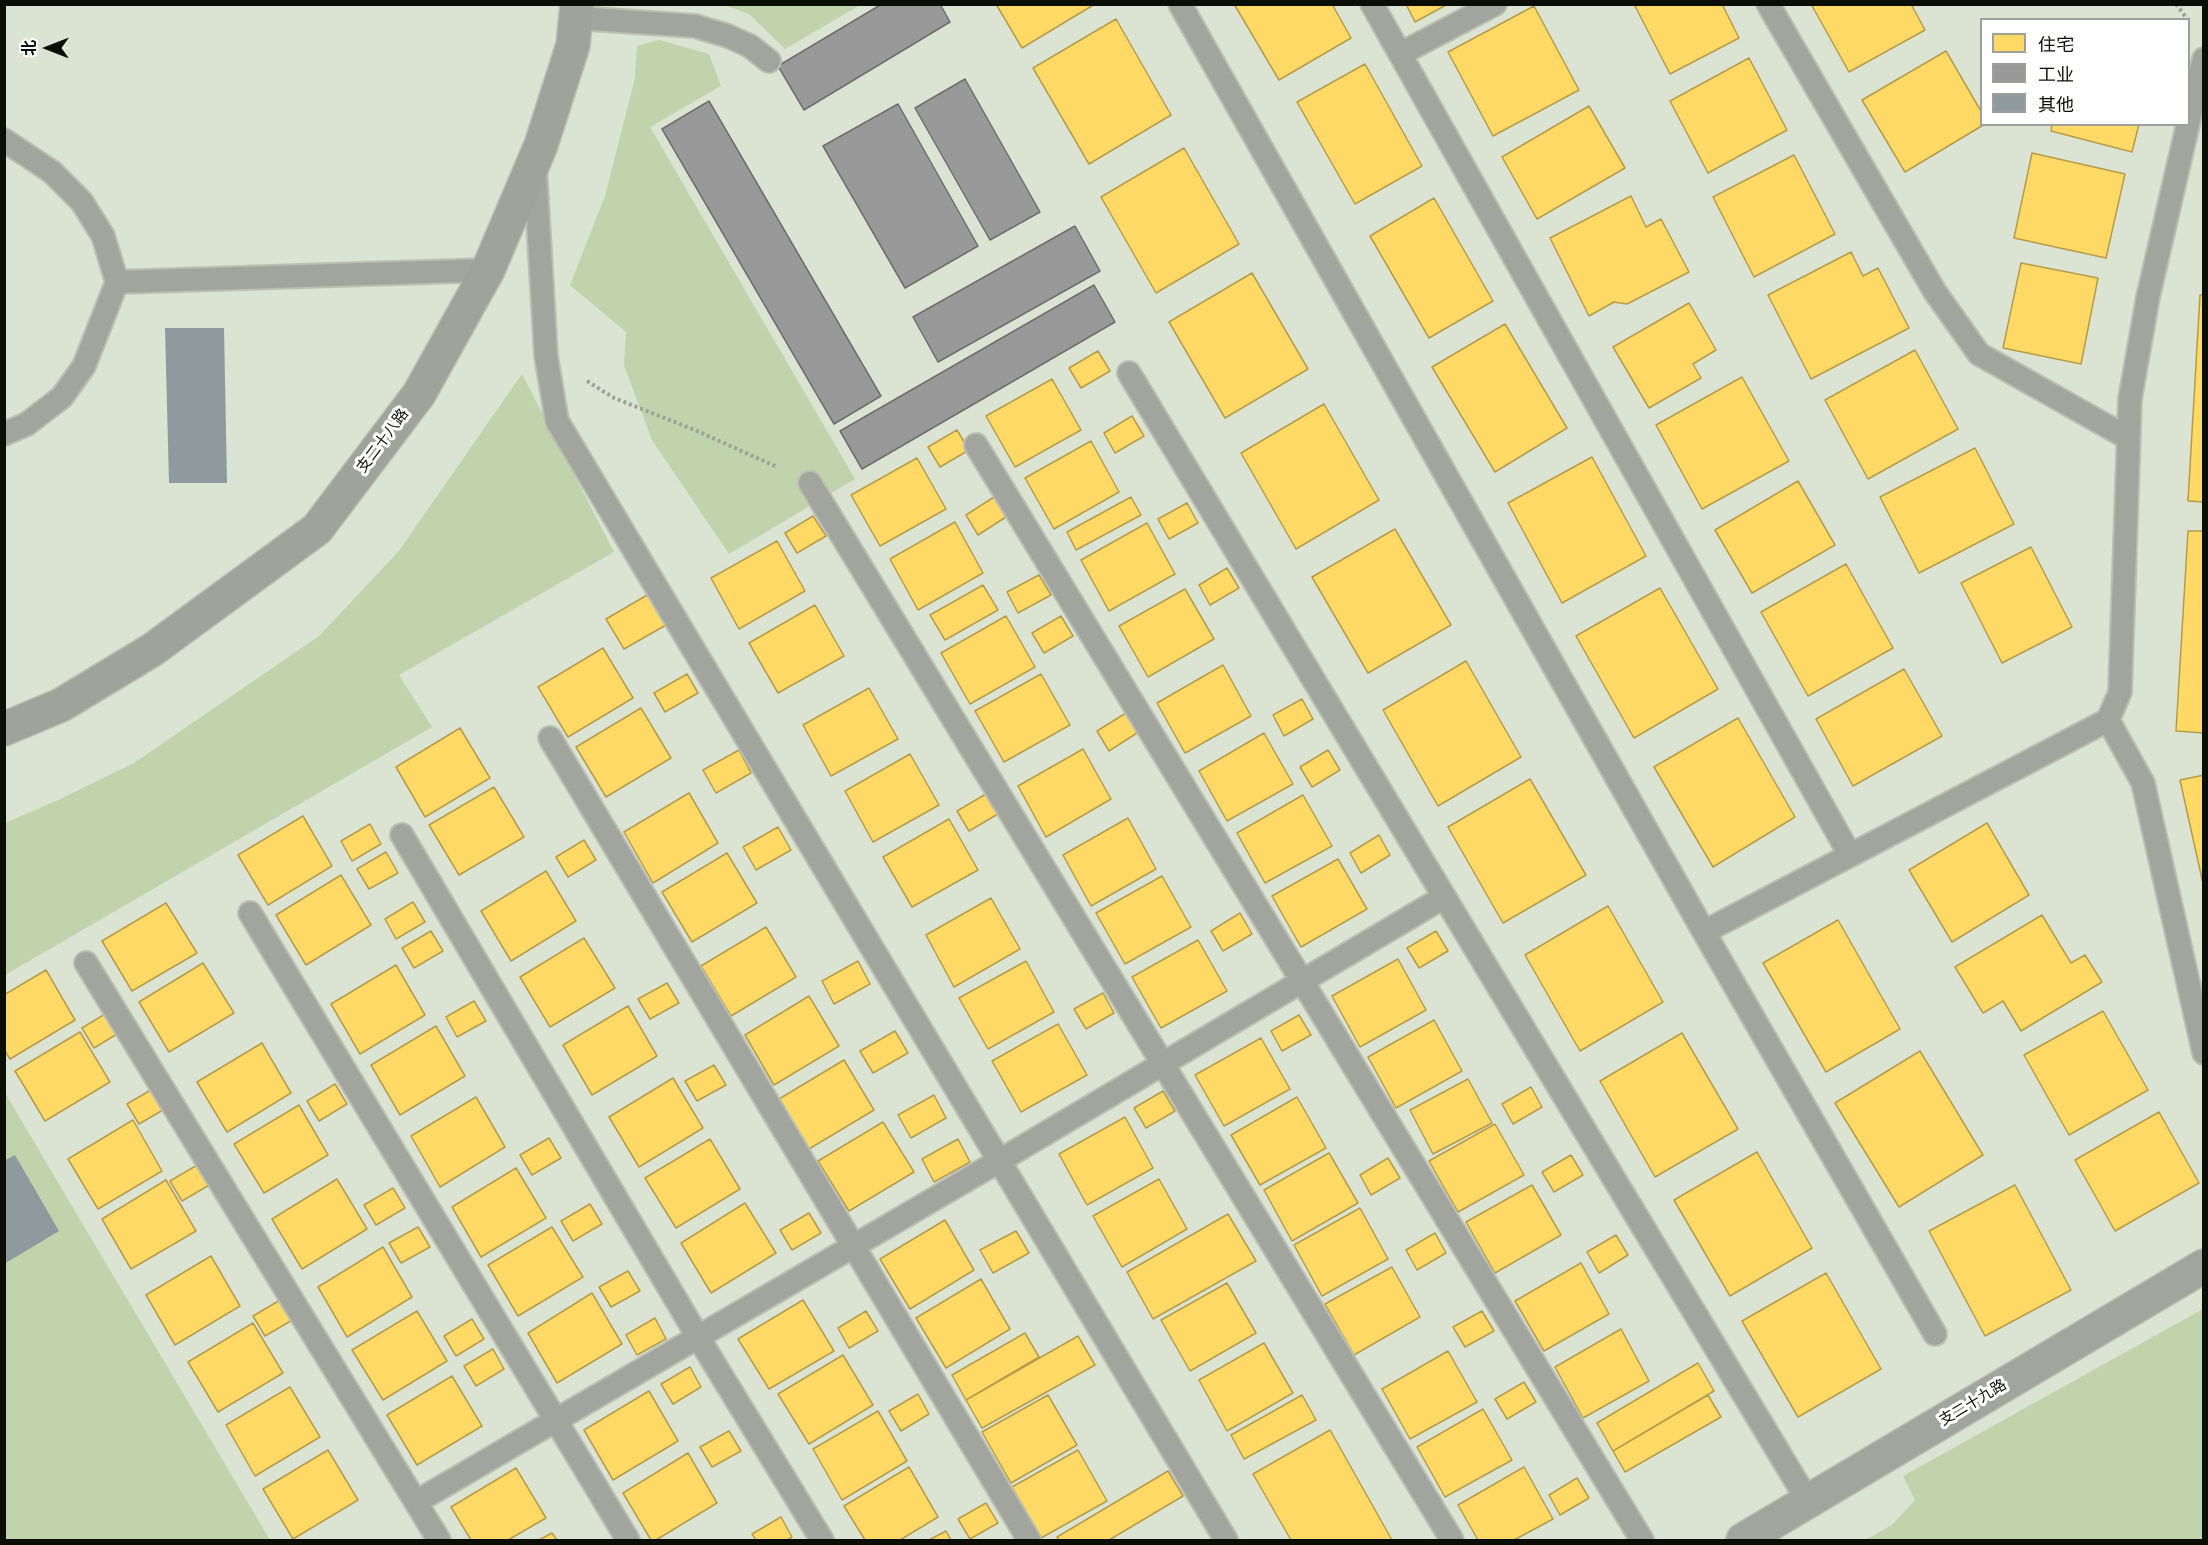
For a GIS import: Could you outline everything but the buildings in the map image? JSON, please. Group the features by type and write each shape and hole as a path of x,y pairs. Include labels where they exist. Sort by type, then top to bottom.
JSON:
{"street":[{"name":"支二十八路","path":"4,729 61,705 152,650 317,528 419,394 488,270 535,159 573,45 576,11"},
{"name":"支二十九路","path":"1743,1540 2204,1266"}],"lane":[{"path":"1180,4 1704,932 1935,1334"},
{"path":"1372,4 1850,855"},
{"path":"1400,54 1495,4"},
{"path":"1768,4 1935,292 1979,354 2128,438"},
{"path":"576,11 695,26 750,46 769,61"},
{"path":"2190,116 2204,58"},
{"path":"1704,932 2108,720 2120,692 2130,399 2148,297 2188,126"},
{"path":"4,140 52,172 82,202 103,236 117,282 84,366 62,397 27,424 4,434"},
{"path":"535,159 546,356 557,421 1226,1540"},
{"path":"117,282 488,270"},
{"path":"1129,373 1808,1501"},
{"path":"976,445 1642,1540"},
{"path":"810,483 1452,1540"},
{"path":"2108,720 2143,783 2204,1053"},
{"path":"550,738 1029,1540"},
{"path":"402,835 698,1337 822,1540"},
{"path":"416,1502 999,1161 1444,897"},
{"path":"250,913 628,1540"},
{"path":"86,963 439,1540"}],"path":[{"path":"2176,4 2186,18"},
{"path":"546,356 614,398 695,430 810,483"}],"green space":[{"path":"673,5 860,5 785,49 749,14 727,6"},
{"path":"659,40 709,54 721,86 650,127 855,479 729,554 652,440 624,365 626,332 570,285 605,196 635,78 637,46"},
{"path":"522,374 614,552 399,675 432,727 5,975 5,823 134,763 319,636 398,552"},
{"path":"5,1093 270,1540 5,1540"},
{"path":"2203,1309 2203,1540 1865,1540 1892,1525 1915,1500 1903,1476"}]}
